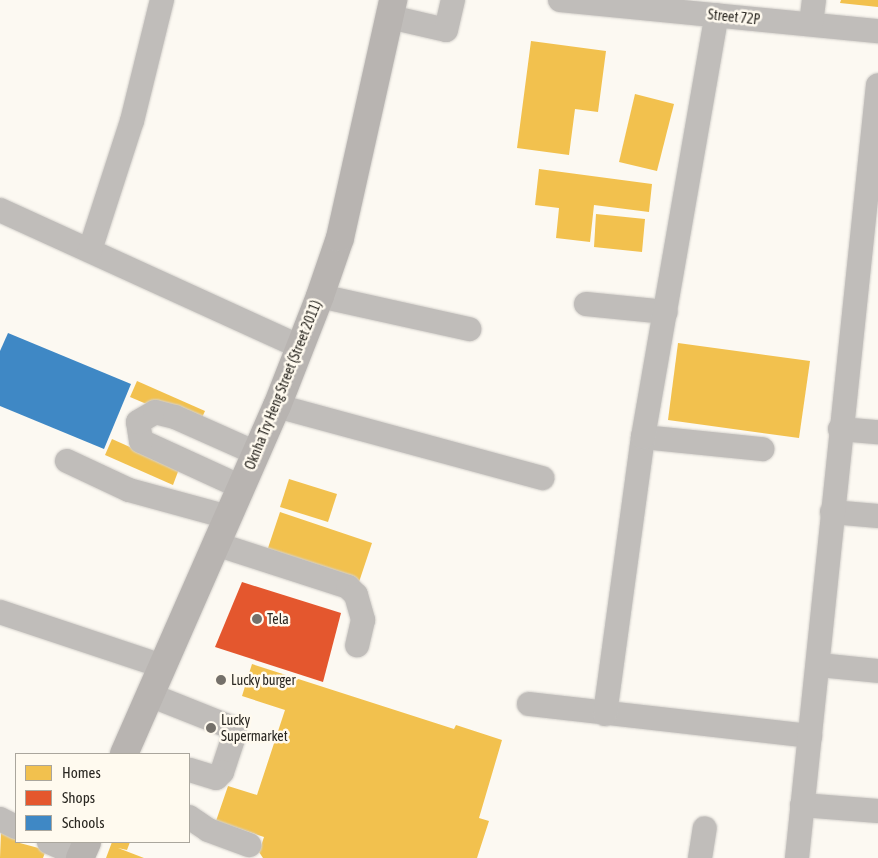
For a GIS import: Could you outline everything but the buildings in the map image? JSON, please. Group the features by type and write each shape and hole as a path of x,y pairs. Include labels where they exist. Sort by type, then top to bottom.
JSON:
{"main road":[{"name":"Oknha Try Heng Street (Street 2011)","path":"130,753 162,666 277,406 320,296 340,238 391,9"}],"street":[{"path":"90,250 132,121 162,0"},
{"path":"391,9 446,30 453,0"},
{"name":"Street 72P","path":"560,0 878,31"},
{"path":"812,24 814,0"},
{"path":"605,714 643,437 717,15"},
{"path":"797,858 819,665 840,429 878,85"},
{"path":"0,210 300,347"},
{"path":"320,296 469,329"},
{"path":"586,304 666,312"},
{"path":"277,406 542,478"},
{"path":"241,487 141,441 136,428 138,422 155,412 174,417 256,453"},
{"path":"840,429 878,432"},
{"path":"643,437 762,449"},
{"path":"66,461 130,490 228,517"},
{"path":"832,512 878,516"},
{"path":"216,544 348,587 356,595 363,620 357,645"},
{"path":"0,612 162,666"},
{"path":"819,665 878,671"},
{"path":"150,695 233,728 235,733 222,772 216,778 190,770"},
{"path":"529,704 810,736"},
{"path":"802,805 878,811"},
{"path":"190,818 208,830 249,845"},
{"path":"0,819 15,826"},
{"path":"700,858 705,828"},
{"path":"52,843 82,852"}],"place":[{"name":"Tela","path":"257,619"},
{"name":"Lucky burger","path":"221,680"},
{"name":"Lucky Supermarket","path":"211,728"}]}
